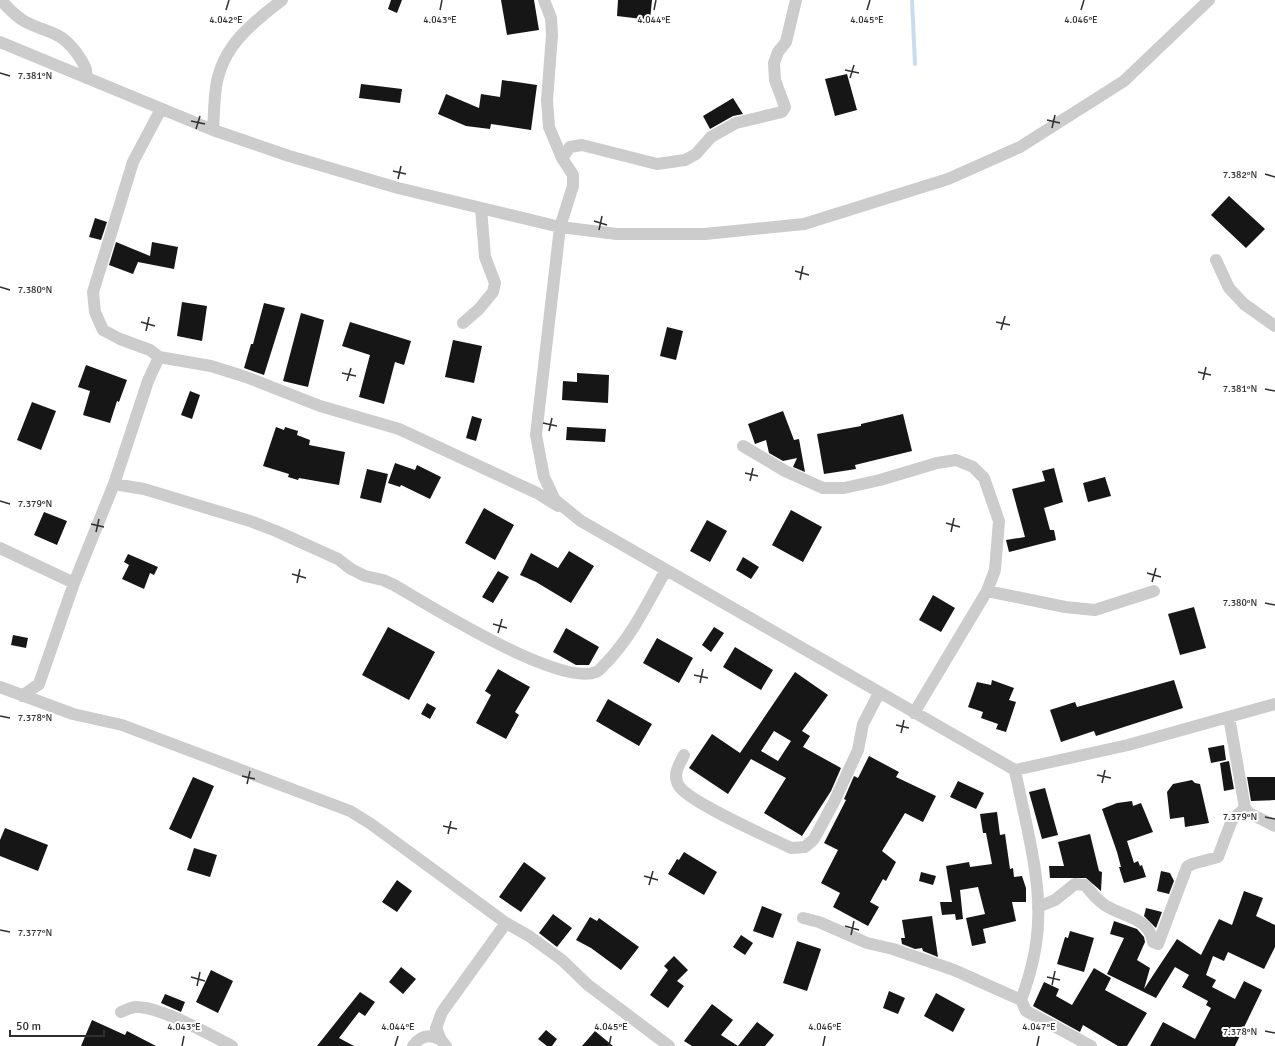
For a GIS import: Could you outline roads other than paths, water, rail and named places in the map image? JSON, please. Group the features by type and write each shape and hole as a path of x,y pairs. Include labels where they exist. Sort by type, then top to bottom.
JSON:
{"street":[{"path":"1,0 24,21 51,31 64,39 85,66 88,72 86,78"},
{"path":"213,130 216,86 226,56 246,28 282,0"},
{"path":"544,0 551,18 552,35 547,100 549,127 562,158 573,175 573,186 560,227 536,435 544,477 555,500 581,521"},
{"path":"562,158 570,148 582,145 657,164 685,160 696,154 711,137 736,123 782,112 785,107 775,80 774,63 778,52 786,42 796,0"},
{"path":"0,42 213,130 289,156 398,188 560,227 617,234 704,234 804,224 948,179 1020,147 1124,81 1209,0"},
{"path":"162,109 133,162 93,292 95,312 103,330 120,340 150,350 159,357 218,368 246,377 320,406 399,429 537,493 581,521 1015,770 1128,745 1275,704"},
{"path":"463,323 479,309 493,292 495,283 485,257 481,208"},
{"path":"1216,260 1229,288 1244,304 1275,326"},
{"path":"22,696 39,684 74,583 114,484 148,381 159,357"},
{"path":"743,446 785,471 823,488 844,488 880,480 937,463 956,460 973,467 984,478 999,520 995,570 987,591 914,713"},
{"path":"114,484 144,489 276,531 338,559 351,569 365,576 383,580 394,585 512,651 546,665 572,673 586,674 597,672 616,653 635,625 666,570"},
{"path":"0,548 74,583"},
{"path":"987,591 1065,607 1095,610 1154,591"},
{"path":"39,684 47,704"},
{"path":"0,687 73,714 122,725 350,811 506,923 529,936 562,960 588,985 670,1046"},
{"path":"684,755 676,771 678,786 693,799 791,848 805,847 814,839 834,802 858,750 864,724 879,693"},
{"path":"1229,717 1245,808 1249,813 1275,826"},
{"path":"1015,770 1033,862 1038,907 1038,924 1034,957 1021,1000 1026,1011 1091,1046"},
{"path":"1038,907 1054,900 1075,884 1085,885 1095,897 1107,907 1143,923 1150,932 1153,942 1158,944 1187,867 1192,864 1218,857 1232,820 1245,808"},
{"path":"802,918 819,922 867,943 893,949 954,970 1021,1000"},
{"path":"443,1043 436,1028 442,1012 506,923"},
{"path":"121,1012 134,1007 144,1008 166,1015 232,1046"},
{"path":"413,1046 422,1037 433,1036 443,1043"}],"waterway":[{"path":"912,0 915,64"}]}
